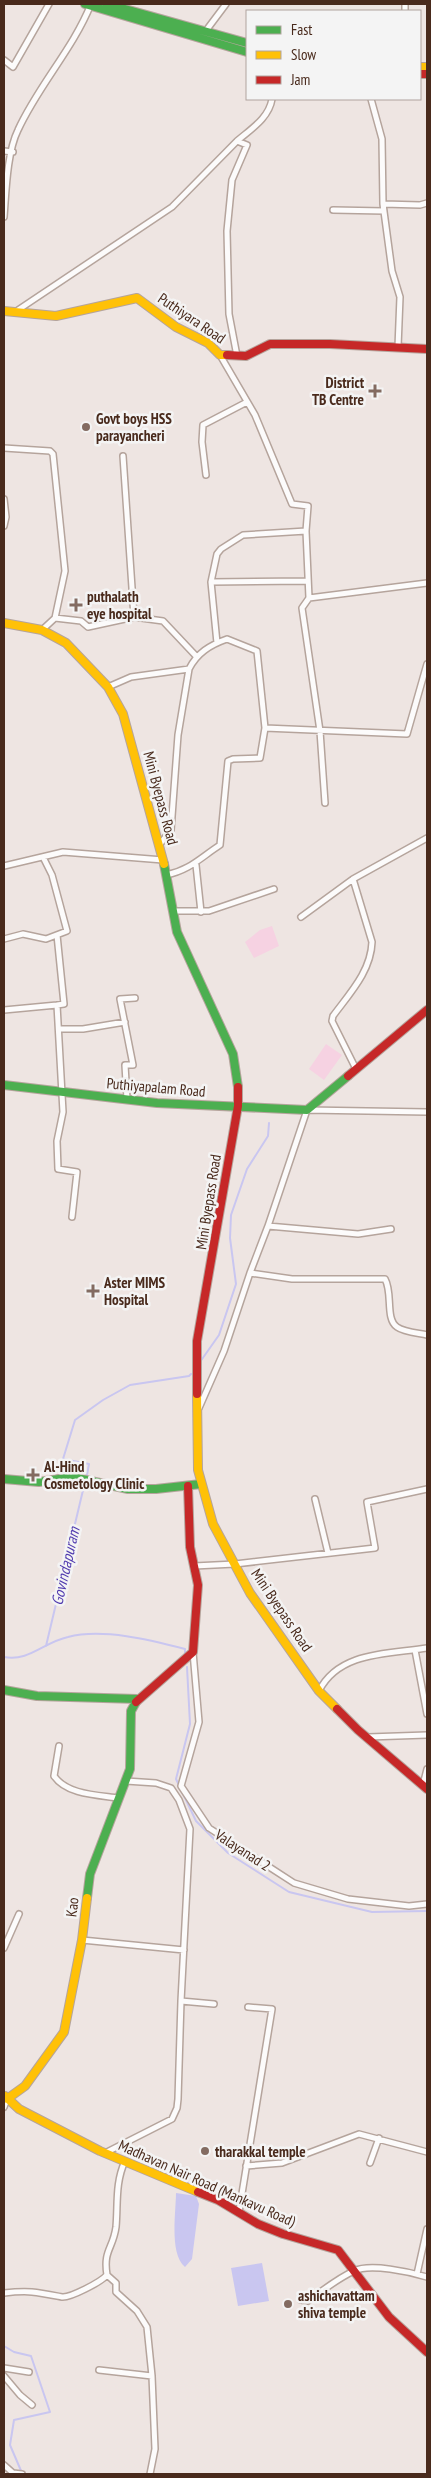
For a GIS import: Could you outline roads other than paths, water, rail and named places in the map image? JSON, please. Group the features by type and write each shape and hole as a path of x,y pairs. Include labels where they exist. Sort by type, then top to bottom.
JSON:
{"main road":[{"path":"89,4 246,52"},
{"path":"107,4 205,33 246,43"},
{"name":"Puthiyara Road","path":"4,311 56,316 125,299 137,298 158,311 176,328 208,343 220,355 246,356 270,344 427,348"},
{"name":"Mini Byepass Road","path":"4,623 42,630 66,643 108,687 123,714 160,844 177,932 233,1054 238,1080 238,1106 197,1341 195,1365 198,1410 198,1470 213,1524 250,1593 319,1691 367,1737 425,1787"},
{"path":"307,1110 427,1010"},
{"name":"Puthiyapalam Road","path":"4,1085 127,1099 307,1110"},
{"path":"4,1479 39,1482 72,1477 128,1489 201,1484"},
{"path":"4,1690 37,1696 137,1699 194,1652 198,1585 190,1546 188,1486"},
{"name":"Kao","path":"5,2097 25,2086 64,2032 82,1940 90,1874 126,1781 130,1764 130,1711 137,1699"},
{"name":"Madhavan Nair Road (Mankavu Road)","path":"5,2097 20,2109 55,2129 105,2153 218,2200 283,2234 338,2250 389,2317 427,2352"}],"street":[{"path":"4,60 13,67 49,4"},
{"path":"4,217 7,179 17,131 76,35 89,4"},
{"path":"205,33 226,4"},
{"path":"15,312 172,207 237,141 262,120 269,110 272,100"},
{"path":"371,100 382,139 383,204 392,270 400,297 398,347"},
{"path":"237,141 247,145 232,180 228,215 228,314 237,356"},
{"path":"4,151 13,152"},
{"path":"383,204 420,205 427,202"},
{"path":"333,210 384,211"},
{"path":"220,355 255,415 292,504 308,506 306,531 309,598 302,608 320,731 325,803"},
{"path":"206,475 202,442 203,425 247,402"},
{"path":"4,448 50,451 53,454 65,572 55,618 42,630"},
{"path":"123,456 134,617"},
{"path":"4,499 6,517 4,526"},
{"path":"217,643 211,582 217,554 221,549 243,535 306,531"},
{"path":"211,582 308,581"},
{"path":"309,598 427,583"},
{"path":"55,618 82,621 88,627 134,617 163,621 196,656"},
{"path":"160,844 171,830 178,736 189,669 196,656 227,639 257,651 265,728 260,758 233,759 228,761 220,845 203,857 196,865 166,875"},
{"path":"265,728 320,731 357,730 407,734 427,664"},
{"path":"108,687 131,676 189,669"},
{"path":"301,918 353,879 427,838"},
{"path":"4,866 64,852 163,860"},
{"path":"4,940 22,934 46,939 67,931 52,875 42,857"},
{"path":"196,865 201,912"},
{"path":"353,879 372,942 372,952 366,970 333,1016 332,1021 356,1068"},
{"path":"174,911 201,912 274,889"},
{"path":"4,1010 64,1004 57,935"},
{"path":"127,1099 125,1065 133,1065 120,999 135,998"},
{"path":"57,1006 63,1092 63,1112 57,1141 58,1169 77,1172 72,1217"},
{"path":"60,1028 83,1029 125,1022"},
{"path":"198,1410 224,1351 307,1110 427,1112"},
{"path":"268,1226 358,1234 391,1229"},
{"path":"250,1273 292,1279 385,1279 390,1288 390,1317 393,1322 397,1327 427,1335"},
{"path":"194,1566 235,1564 375,1548 367,1502 427,1489"},
{"path":"315,1500 328,1554"},
{"path":"319,1691 323,1683 353,1660 427,1648"},
{"path":"415,1650 427,1714"},
{"name":"Valayanad 2","path":"194,1652 199,1722 181,1786 209,1828 294,1883 348,1899 409,1906 427,1904"},
{"path":"367,1737 427,1734"},
{"path":"59,1746 54,1776 60,1784 79,1792 119,1798"},
{"path":"425,1787 427,1769"},
{"path":"105,2153 172,2119 178,2099 190,1825 171,1788 156,1783 126,1781"},
{"path":"4,1948 19,1914"},
{"path":"82,1940 184,1950"},
{"path":"181,2001 214,2004"},
{"path":"239,2212 272,2010 248,2007"},
{"path":"4,2108 5,2097"},
{"path":"246,2166 282,2163 359,2134 380,2138 427,2152"},
{"path":"370,2163 380,2138"},
{"path":"124,2161 118,2182 116,2228 104,2262 107,2275 116,2283 116,2292 137,2311 147,2327 152,2376 155,2449 150,2474"},
{"path":"417,2274 427,2229"},
{"path":"302,2300 308,2302 355,2270 364,2268 410,2272 427,2277"},
{"path":"4,2293 22,2290 63,2298 101,2281 107,2275"},
{"path":"4,2368 29,2372"},
{"path":"99,2370 152,2376"},
{"path":"4,2376 20,2395 32,2404"},
{"path":"4,2465 13,2473 22,2474"}],"water":[{"path":"176,2193 196,2196 199,2204 192,2259 185,2267 180,2261 175,2243"},
{"path":"262,2263 269,2301 238,2306 231,2268"}],"waterway":[{"name":"Govindapuram","path":"200,1362 219,1335 236,1284 230,1238 231,1215 247,1169 268,1136 269,1123"},
{"name":"Govindapuram","path":"87,1475 89,1464 63,1459 75,1420 103,1400 130,1385 189,1376 191,1374"},
{"name":"Govindapuram","path":"46,1646 84,1486"},
{"path":"4,1657 21,1657 68,1637 96,1634 111,1634 157,1642 185,1649 185,1653"},
{"path":"187,1667 190,1724 176,1779 196,1821 228,1853 289,1892 372,1912 427,1911"},
{"path":"4,2346 14,2352 31,2356 50,2412 14,2420 10,2445 22,2473"}],"place":[{"name":"District TB Centre","path":"375,391"},
{"name":"Govt boys HSS parayancheri","path":"86,427"},
{"name":"puthalath eye hospital","path":"76,605"},
{"name":"Aster MIMS Hospital","path":"93,1291"},
{"name":"Al-Hind Cosmetology Clinic","path":"33,1475"},
{"name":"tharakkal temple","path":"205,2151"},
{"name":"ashichavattam shiva temple","path":"288,2304"}]}
